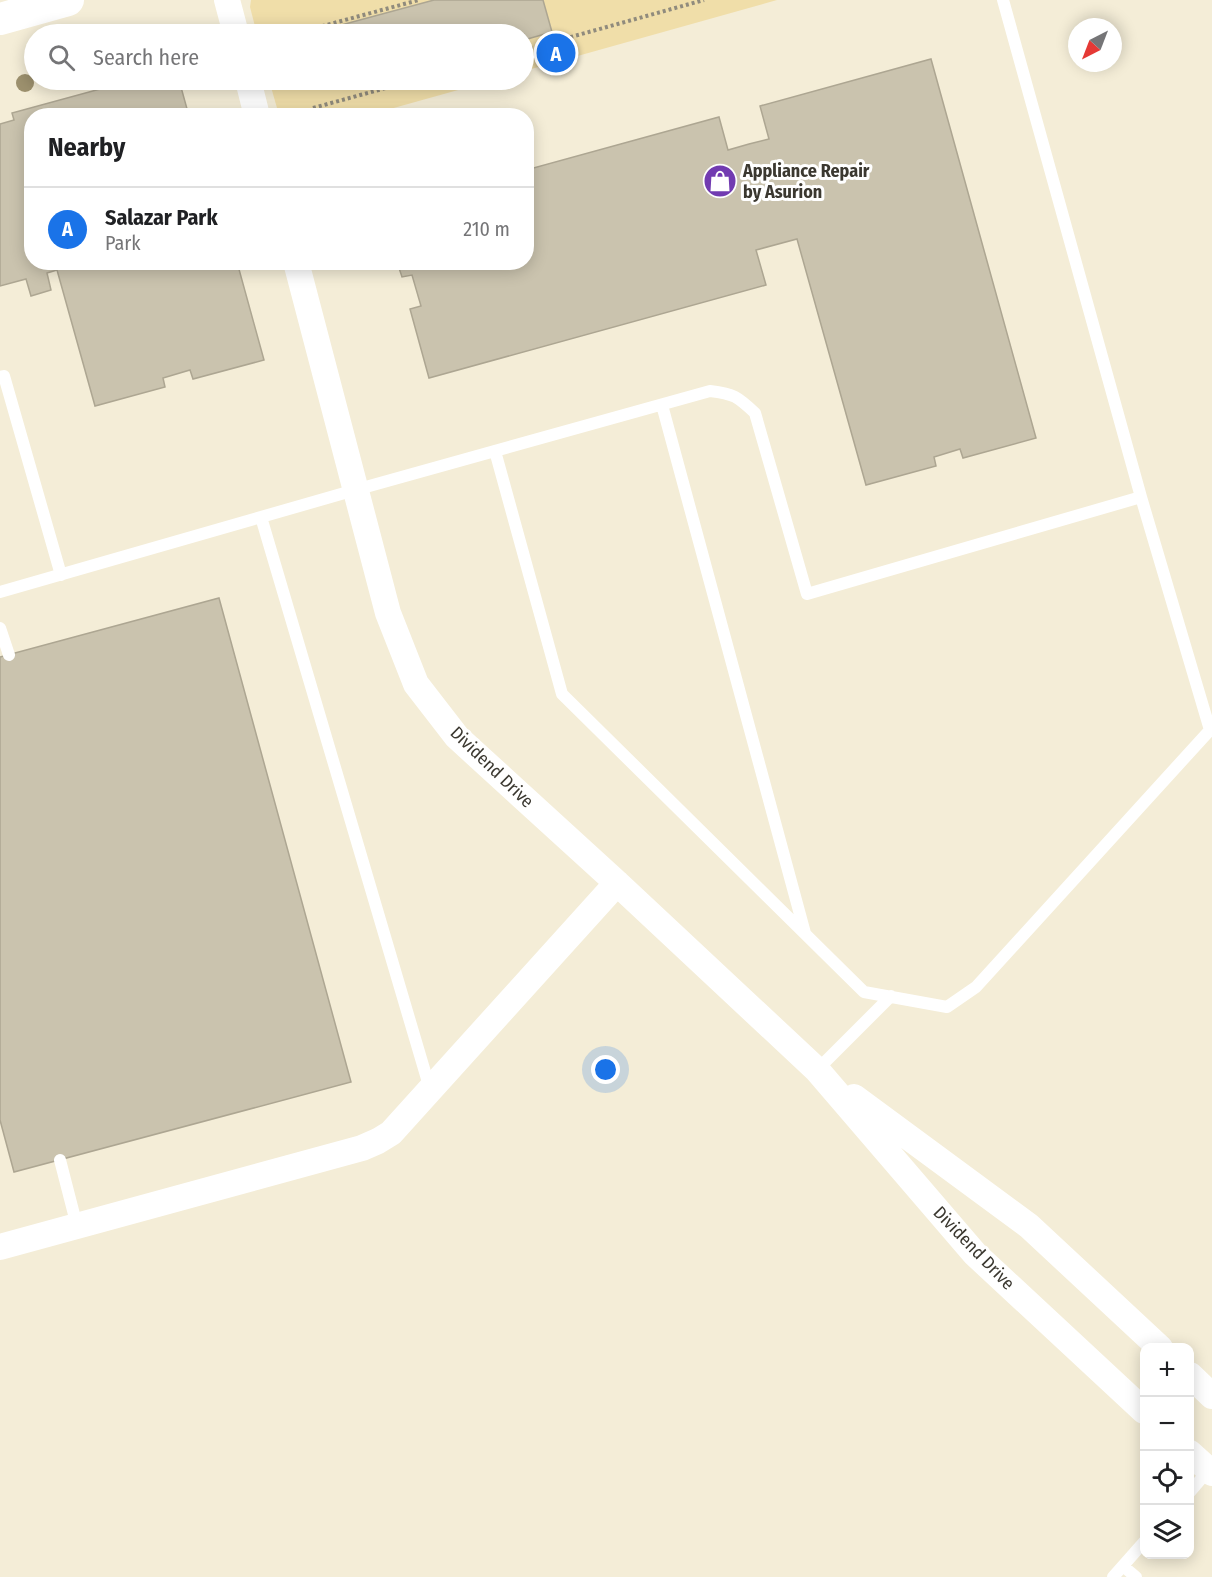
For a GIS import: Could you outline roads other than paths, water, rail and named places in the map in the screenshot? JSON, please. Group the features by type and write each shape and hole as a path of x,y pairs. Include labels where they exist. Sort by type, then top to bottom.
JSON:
{"street":[{"path":"0,19 68,0"},
{"path":"227,0 233,24"},
{"path":"250,90 255,108"},
{"name":"Dividend Drive","path":"298,270 388,613 416,684 457,737 817,1070 975,1254 1140,1407"},
{"path":"0,1247 362,1148 378,1141 391,1133 617,883"},
{"name":"Dividend Drive","path":"817,1070 1029,1226 1156,1343"},
{"path":"1194,1379 1212,1396"},
{"path":"1194,1456 1211,1470"}],"lane":[{"path":"495,452 562,694 864,992 947,1007 976,987 1211,729 1142,497 1003,0"},
{"path":"0,377 4,376 61,575"},
{"path":"0,592 710,391 739,398 754,412 807,594 1142,497"},
{"path":"662,405 805,934"},
{"path":"261,517 430,1089"},
{"path":"0,628 9,655"},
{"path":"817,1070 891,996"},
{"path":"60,1160 77,1226"},
{"path":"1194,1488 1211,1470"},
{"path":"1113,1577 1140,1547"},
{"path":"1124,1566 1136,1577"}],"place":[{"name":"Salazar Park","path":"556,53"},
{"name":"Appliance Repair by Asurion","path":"720,181"}]}
